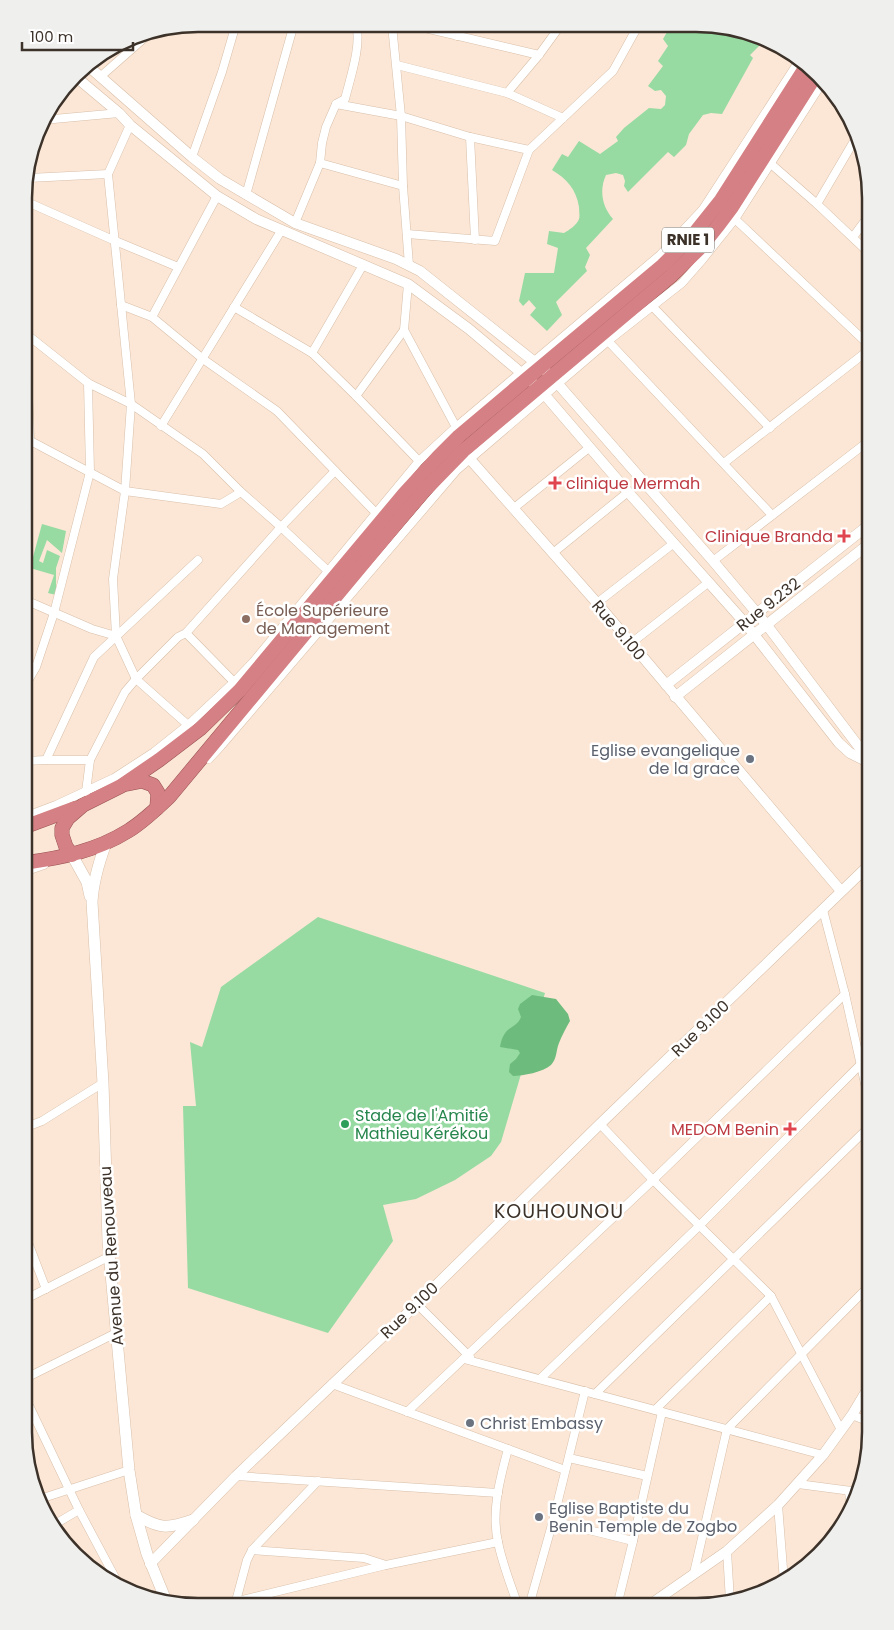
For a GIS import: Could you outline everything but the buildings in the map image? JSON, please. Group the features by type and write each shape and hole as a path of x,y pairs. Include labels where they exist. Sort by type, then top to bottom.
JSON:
{"highway":[{"name":"RNIE 1","path":"32,862 65,856 106,843 127,832 170,797 424,492 533,383 693,235 720,200 802,71"},
{"name":"RNIE 1","path":"546,372 671,276 702,246 732,207 812,81"},
{"name":"RNIE 1","path":"32,823 84,798 122,786 184,742 222,709 427,469 459,436 533,383"},
{"path":"122,786 142,781 153,785 158,793 156,808"},
{"path":"65,856 62,828 84,798"}],"main road":[{"name":"Avenue du Renouveau","path":"106,843 97,869 92,902 103,1083 108,1241 128,1470 136,1515 150,1564 163,1593"},
{"name":"Avenue du Renouveau","path":"65,856 87,882 92,902"},
{"path":"136,1515 148,1522 165,1527 193,1520"}],"street":[{"path":"192,157 222,72 234,32"},
{"path":"246,195 292,32"},
{"path":"295,223 320,163 326,127 336,104 344,99 350,80 358,32"},
{"path":"393,32 401,116 403,186 409,265"},
{"path":"441,32 539,55"},
{"path":"457,36 458,32"},
{"path":"507,93 556,32"},
{"path":"407,234 496,241 529,150 613,71 635,32"},
{"path":"100,77 138,44"},
{"path":"397,65 507,93 563,118"},
{"path":"170,797 221,746 533,383 691,224 703,209 796,66"},
{"path":"93,71 220,179 295,223 396,259 420,271 546,372 713,560 766,624 862,751"},
{"path":"82,81 130,125 217,196 281,231 408,284 470,329 533,383 744,623 838,743 862,758"},
{"path":"546,372 608,341 682,283 735,219 819,88"},
{"path":"336,104 401,116 470,137 529,150"},
{"path":"53,119 119,113"},
{"path":"130,125 108,174 113,240 131,404 125,491 113,579 116,636 136,679 188,724"},
{"path":"470,137 475,240"},
{"path":"817,204 852,144"},
{"path":"320,163 403,186"},
{"path":"771,164 862,246"},
{"path":"34,178 108,174"},
{"path":"152,317 217,196"},
{"path":"32,204 178,267"},
{"path":"735,219 862,339"},
{"path":"853,237 862,225"},
{"path":"161,426 281,231"},
{"path":"312,353 363,265"},
{"path":"408,284 404,330 456,428"},
{"path":"121,305 152,317 203,359 277,411 375,512"},
{"path":"234,307 312,353 419,461"},
{"path":"653,307 770,428"},
{"path":"356,396 404,330"},
{"path":"32,338 88,382 131,404 203,454 241,492 328,571"},
{"path":"608,341 772,515"},
{"path":"724,463 862,354"},
{"path":"32,674 54,613 90,472 88,382"},
{"path":"32,814 84,798 154,752 188,724 234,682 276,636 375,512 419,461 456,428 533,383"},
{"path":"32,442 125,491 221,504 241,492"},
{"path":"713,560 862,446"},
{"path":"514,508 590,447"},
{"name":"Rue 9.100","path":"150,1564 236,1476 417,1304 600,1124 824,910 841,891 597,604 469,458"},
{"path":"84,798 90,760 125,692 178,637 186,632 281,527 335,471"},
{"path":"553,553 628,492"},
{"name":"Rue 9.232","path":"666,685 862,531"},
{"path":"597,604 674,543"},
{"name":"Rue 9.232","path":"675,697 862,549"},
{"path":"46,760 94,657 198,560"},
{"path":"630,644 708,582"},
{"path":"32,603 92,629 116,636"},
{"path":"186,632 234,682"},
{"path":"804,699 817,690"},
{"path":"32,761 90,760"},
{"path":"32,870 65,856"},
{"path":"841,891 861,872"},
{"path":"540,1379 699,1226 861,1064 824,910"},
{"path":"407,1412 653,1180 845,994"},
{"path":"32,1125 42,1121 103,1083"},
{"path":"600,1124 653,1180 771,1296 841,1430"},
{"path":"595,1394 861,1135"},
{"path":"32,1253 46,1289"},
{"path":"32,1296 110,1256"},
{"path":"694,1573 726,1429 861,1294"},
{"path":"618,1598 633,1541 659,1411 771,1296"},
{"path":"417,1304 466,1357 475,1362 823,1454"},
{"path":"32,1375 116,1333"},
{"path":"332,1384 565,1470"},
{"path":"529,1598 553,1521 585,1391"},
{"path":"667,1598 694,1573 726,1551 778,1505 823,1454 861,1400"},
{"path":"32,1412 79,1510 113,1574"},
{"path":"852,1415 861,1419"},
{"path":"508,1449 498,1493 496,1526 498,1542 516,1598"},
{"path":"569,1458 647,1476"},
{"path":"46,1497 128,1470"},
{"path":"236,1476 498,1493"},
{"path":"237,1598 247,1560 252,1550 318,1480"},
{"path":"798,1484 850,1492"},
{"path":"778,1505 783,1572"},
{"path":"60,1522 79,1510"},
{"path":"553,1521 633,1541"},
{"path":"248,1598 386,1565 498,1542"},
{"path":"252,1550 364,1558 386,1565"},
{"path":"726,1551 729,1594"}],"green space":[{"path":"667,32 696,32 728,36 759,46 750,55 753,58 722,114 711,113 703,115 689,134 686,145 674,157 668,152 628,192 624,186 623,175 616,173 606,175 602,192 606,209 613,219 586,248 590,255 585,267 587,271 556,302 562,315 547,331 530,315 536,308 529,300 523,306 519,301 525,273 554,273 558,248 547,244 549,231 564,233 575,225 579,219 578,201 573,190 562,177 552,170 562,154 568,157 579,141 600,154 618,141 616,137 624,128 649,108 661,109 665,105 666,96 661,90 655,91 648,86 663,66 658,61 668,46 663,39"},
{"path":"42,524 66,531 62,553 47,540 39,561 43,563 47,550 60,556 56,568 56,595 48,593 54,575 32,569 32,561"},
{"name":"Stade de l'Amitié Mathieu Kérékou","path":"318,917 545,993 501,1142 491,1156 455,1180 416,1199 383,1205 393,1241 328,1333 188,1288 183,1106 196,1106 190,1042 202,1047 221,987"},
{"path":"532,995 556,999 568,1014 570,1021 560,1040 551,1065 533,1073 513,1076 509,1072 510,1064 520,1053 518,1050 500,1047 504,1034 521,1017 518,1009 520,1004"}],"place":[{"name":"clinique Mermah","path":"555,483"},
{"name":"Clinique Branda","path":"844,536"},
{"name":"École Supérieure de Management","path":"246,619"},
{"name":"Eglise evangelique de la grace","path":"750,759"},
{"name":"Stade de l'Amitié Mathieu Kérékou","path":"345,1124"},
{"name":"MEDOM Benin","path":"790,1129"},
{"name":"Christ Embassy","path":"470,1423"},
{"name":"Eglise Baptiste du Benin Temple de Zogbo","path":"539,1517"}],"district":[{"name":"KOUHOUNOU","path":"559,1211"}]}
